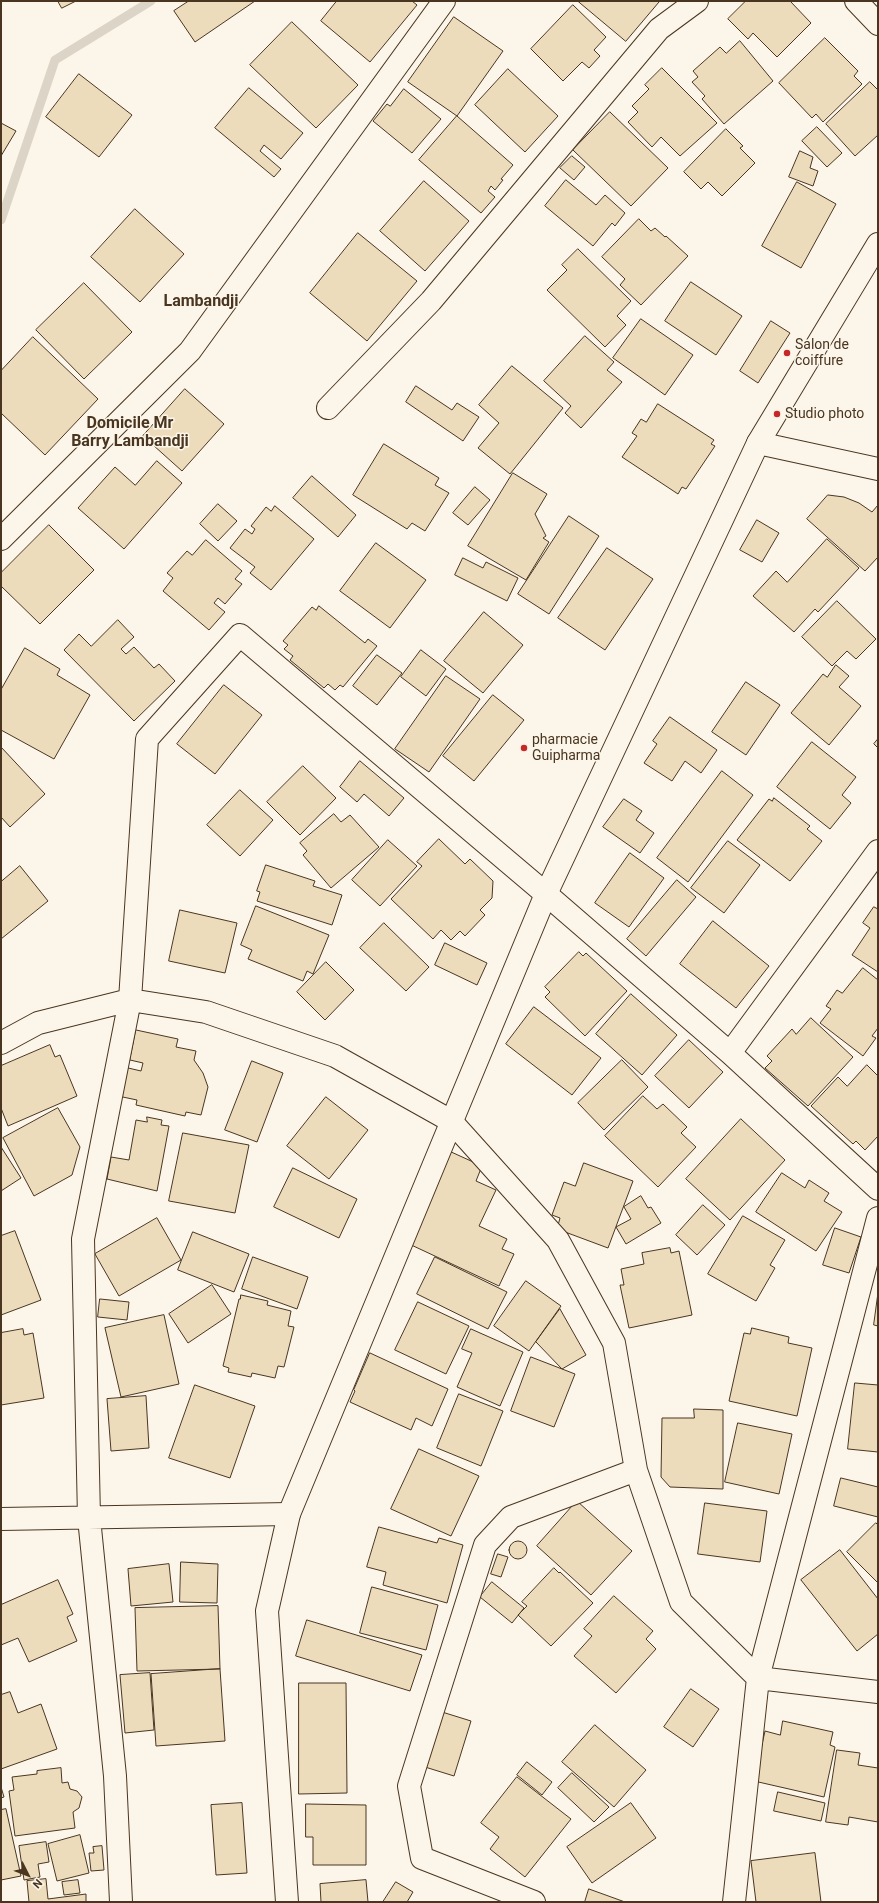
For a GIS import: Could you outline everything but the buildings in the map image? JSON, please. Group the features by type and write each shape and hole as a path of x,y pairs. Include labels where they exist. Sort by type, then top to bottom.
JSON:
{"street":[{"path":"1,538 190,351 444,1"},
{"path":"328,408 431,301 659,29 698,1"},
{"path":"856,1 878,24"},
{"path":"287,1902 267,1611 289,1514 546,894 758,444 878,244"},
{"path":"758,444 878,469"},
{"path":"121,1902 115,1776 89,1518 83,1239 130,1000 147,739 240,634 730,1052 878,1189"},
{"path":"730,1052 878,851"},
{"path":"1,1043 38,1023 130,1000 206,1012 335,1056 451,1121 558,1240 614,1343 636,1470 681,1602 758,1678 878,1692"},
{"path":"734,1902 758,1678 878,1218"},
{"path":"534,1902 422,1858 409,1786 485,1545 511,1517 636,1470"},
{"path":"1,1518 89,1518 289,1514"}],"waterway":[{"path":"1,220 55,60 151,1"}],"place":[{"name":"Salon de coiffure","path":"787,353"},
{"name":"Studio photo","path":"777,414"},
{"name":"pharmacie Guipharma","path":"524,748"}],"district":[{"name":"Lambandji","path":"201,302"},
{"name":"Domicile Mr Barry Lambandji","path":"130,433"}]}
